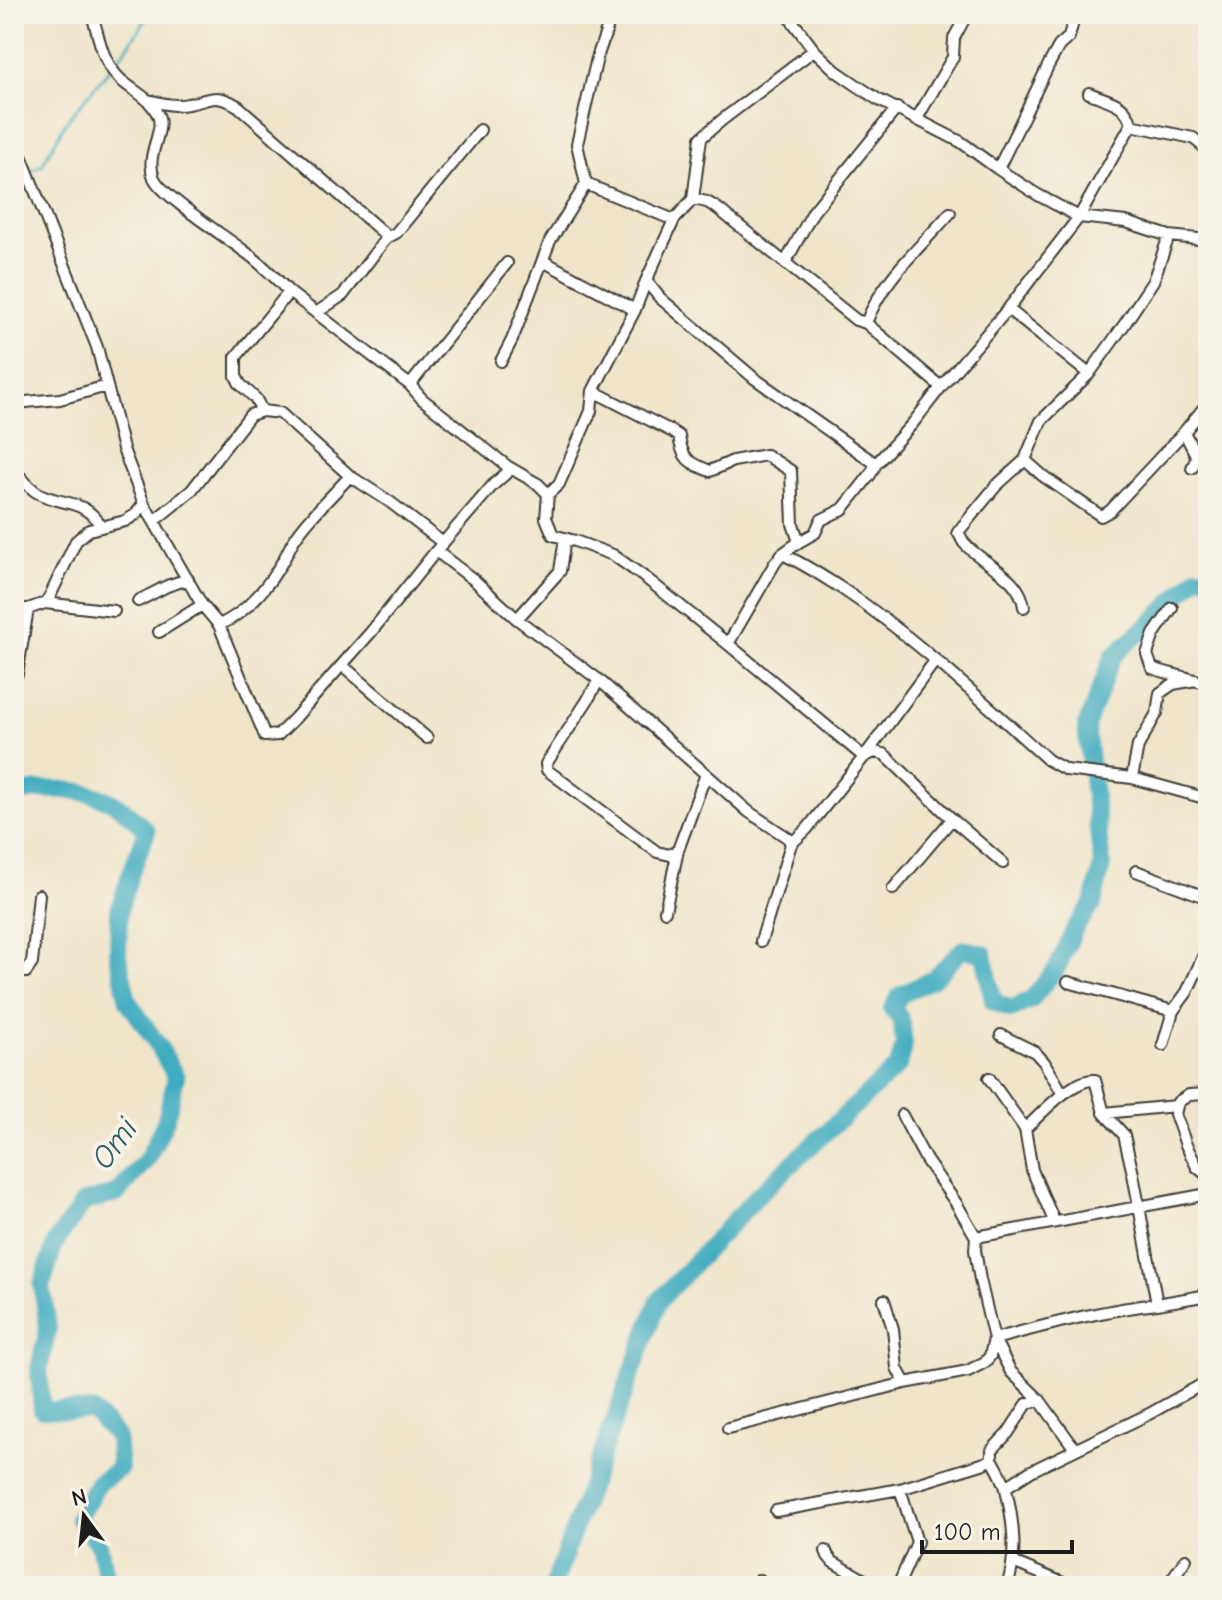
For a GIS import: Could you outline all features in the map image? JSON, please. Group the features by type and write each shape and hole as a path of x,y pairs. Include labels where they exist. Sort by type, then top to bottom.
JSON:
{"street":[{"path":"92,14 107,64 121,80 148,100 159,116 160,126 150,158 155,178 163,189 410,385 422,399 548,494"},
{"path":"501,361 550,241 586,184 577,144 597,58 612,14"},
{"path":"787,14 814,50 836,71 877,99 961,142 1038,195 1079,217 1126,222 1169,236 1208,240"},
{"path":"916,120 953,57 954,38 967,14"},
{"path":"998,169 1049,64 1059,46 1069,37 1075,14"},
{"path":"814,50 701,138 693,199 674,220 635,310 593,391 591,411 559,484 548,494 546,518 553,535 613,555 647,579 864,757"},
{"path":"728,644 782,554 815,533 821,520 843,509 876,464 1008,309 1079,217 1131,125 1124,108 1089,93"},
{"path":"148,100 170,105 225,98 388,237"},
{"path":"785,263 813,212 897,108"},
{"path":"1131,125 1193,138 1208,150"},
{"path":"316,313 343,295 388,237 396,233 480,130"},
{"path":"14,138 97,347 123,449 144,504 202,605 219,625 265,736 278,735 342,665 439,547 511,469 507,466"},
{"path":"586,184 674,220"},
{"path":"693,199 717,208 856,320 866,323 941,387"},
{"path":"866,323 888,281 950,213"},
{"path":"1024,607 1023,599 1010,580 964,543 958,532 996,486 1025,460 1041,421 1089,374 1153,281 1169,236"},
{"path":"543,261 635,310"},
{"path":"410,385 507,263"},
{"path":"646,281 660,298 754,378 876,464"},
{"path":"262,411 236,376 236,357 289,292"},
{"path":"1008,309 1089,374"},
{"path":"14,403 60,399 107,386"},
{"path":"593,391 679,436 681,450 689,462 710,471 733,461 766,455 791,471 793,524 799,542"},
{"path":"1025,460 1101,516 1110,511 1208,403"},
{"path":"154,521 191,491 250,415 262,411 280,413 350,476 390,502 517,619 599,680 749,812 788,838 791,844"},
{"path":"1184,432 1197,457 1192,468"},
{"path":"14,470 36,493 85,509 95,516 101,526"},
{"path":"219,625 256,599 314,513 350,476"},
{"path":"45,603 76,541 89,530 125,521 144,504"},
{"path":"517,619 560,571 565,538"},
{"path":"782,554 799,561 913,640 1048,760 1066,770 1132,778 1208,799"},
{"path":"138,601 188,579"},
{"path":"14,609 28,609 45,603 114,611"},
{"path":"159,632 202,605"},
{"path":"1172,608 1154,634 1147,654 1152,668 1208,685"},
{"path":"14,679 28,609"},
{"path":"761,941 791,844 807,829 864,757 935,661"},
{"path":"342,665 427,738"},
{"path":"599,680 546,764 547,770 657,852 670,855 678,850"},
{"path":"1132,778 1138,746 1157,713 1160,693 1173,684 1196,680"},
{"path":"864,757 874,752 884,754 1003,863"},
{"path":"665,911 678,850 706,774"},
{"path":"893,889 952,819"},
{"path":"1136,871 1208,898"},
{"path":"14,971 26,972 32,963 39,895"},
{"path":"1163,1045 1173,1011 1187,992 1208,946"},
{"path":"1068,982 1173,1011"},
{"path":"1001,1035 1035,1052 1063,1094"},
{"path":"989,1078 1025,1129 1032,1170 1054,1221"},
{"path":"1025,1129 1063,1094 1087,1079 1095,1080 1104,1113 1124,1135 1157,1304"},
{"path":"1104,1113 1176,1106 1189,1095 1208,1094"},
{"path":"1176,1106 1175,1114 1186,1145 1197,1167 1208,1176"},
{"path":"902,1115 926,1160 976,1237 980,1280 994,1339 1011,1372 1039,1399 1075,1449"},
{"path":"976,1237 1208,1194"},
{"path":"994,1339 1099,1312 1208,1295"},
{"path":"884,1300 893,1329 897,1368 905,1383"},
{"path":"728,1428 905,1383 968,1371 990,1356 994,1339"},
{"path":"1006,1487 1031,1471 1149,1414 1208,1381"},
{"path":"1007,1586 1013,1562 1014,1531 1006,1487 992,1459 992,1450 1008,1433 1027,1404 1039,1399"},
{"path":"776,1511 900,1489 992,1459"},
{"path":"898,1586 917,1542 900,1489"},
{"path":"826,1551 833,1562 875,1586"},
{"path":"1167,1586 1186,1559"},
{"path":"1013,1562 1070,1586"}],"waterway":[{"path":"14,183 42,165 66,122 126,49 150,14"},
{"path":"553,1586 658,1302 759,1194 898,1066 904,1044 901,1019 892,1009 900,995 933,979 963,949 984,954 993,1001 1011,1009 1031,1000 1057,968 1076,926 1093,904 1102,865 1086,726 1113,656 1198,576 1208,578"},
{"name":"Omi","path":"14,794 56,789 85,793 112,802 147,831 119,910 118,956 128,1001 176,1077 166,1120 148,1158 117,1194 84,1202 55,1243 42,1285 48,1328 39,1370 42,1410 92,1411 117,1436 120,1468 98,1483 78,1518 99,1545 108,1586"}]}
